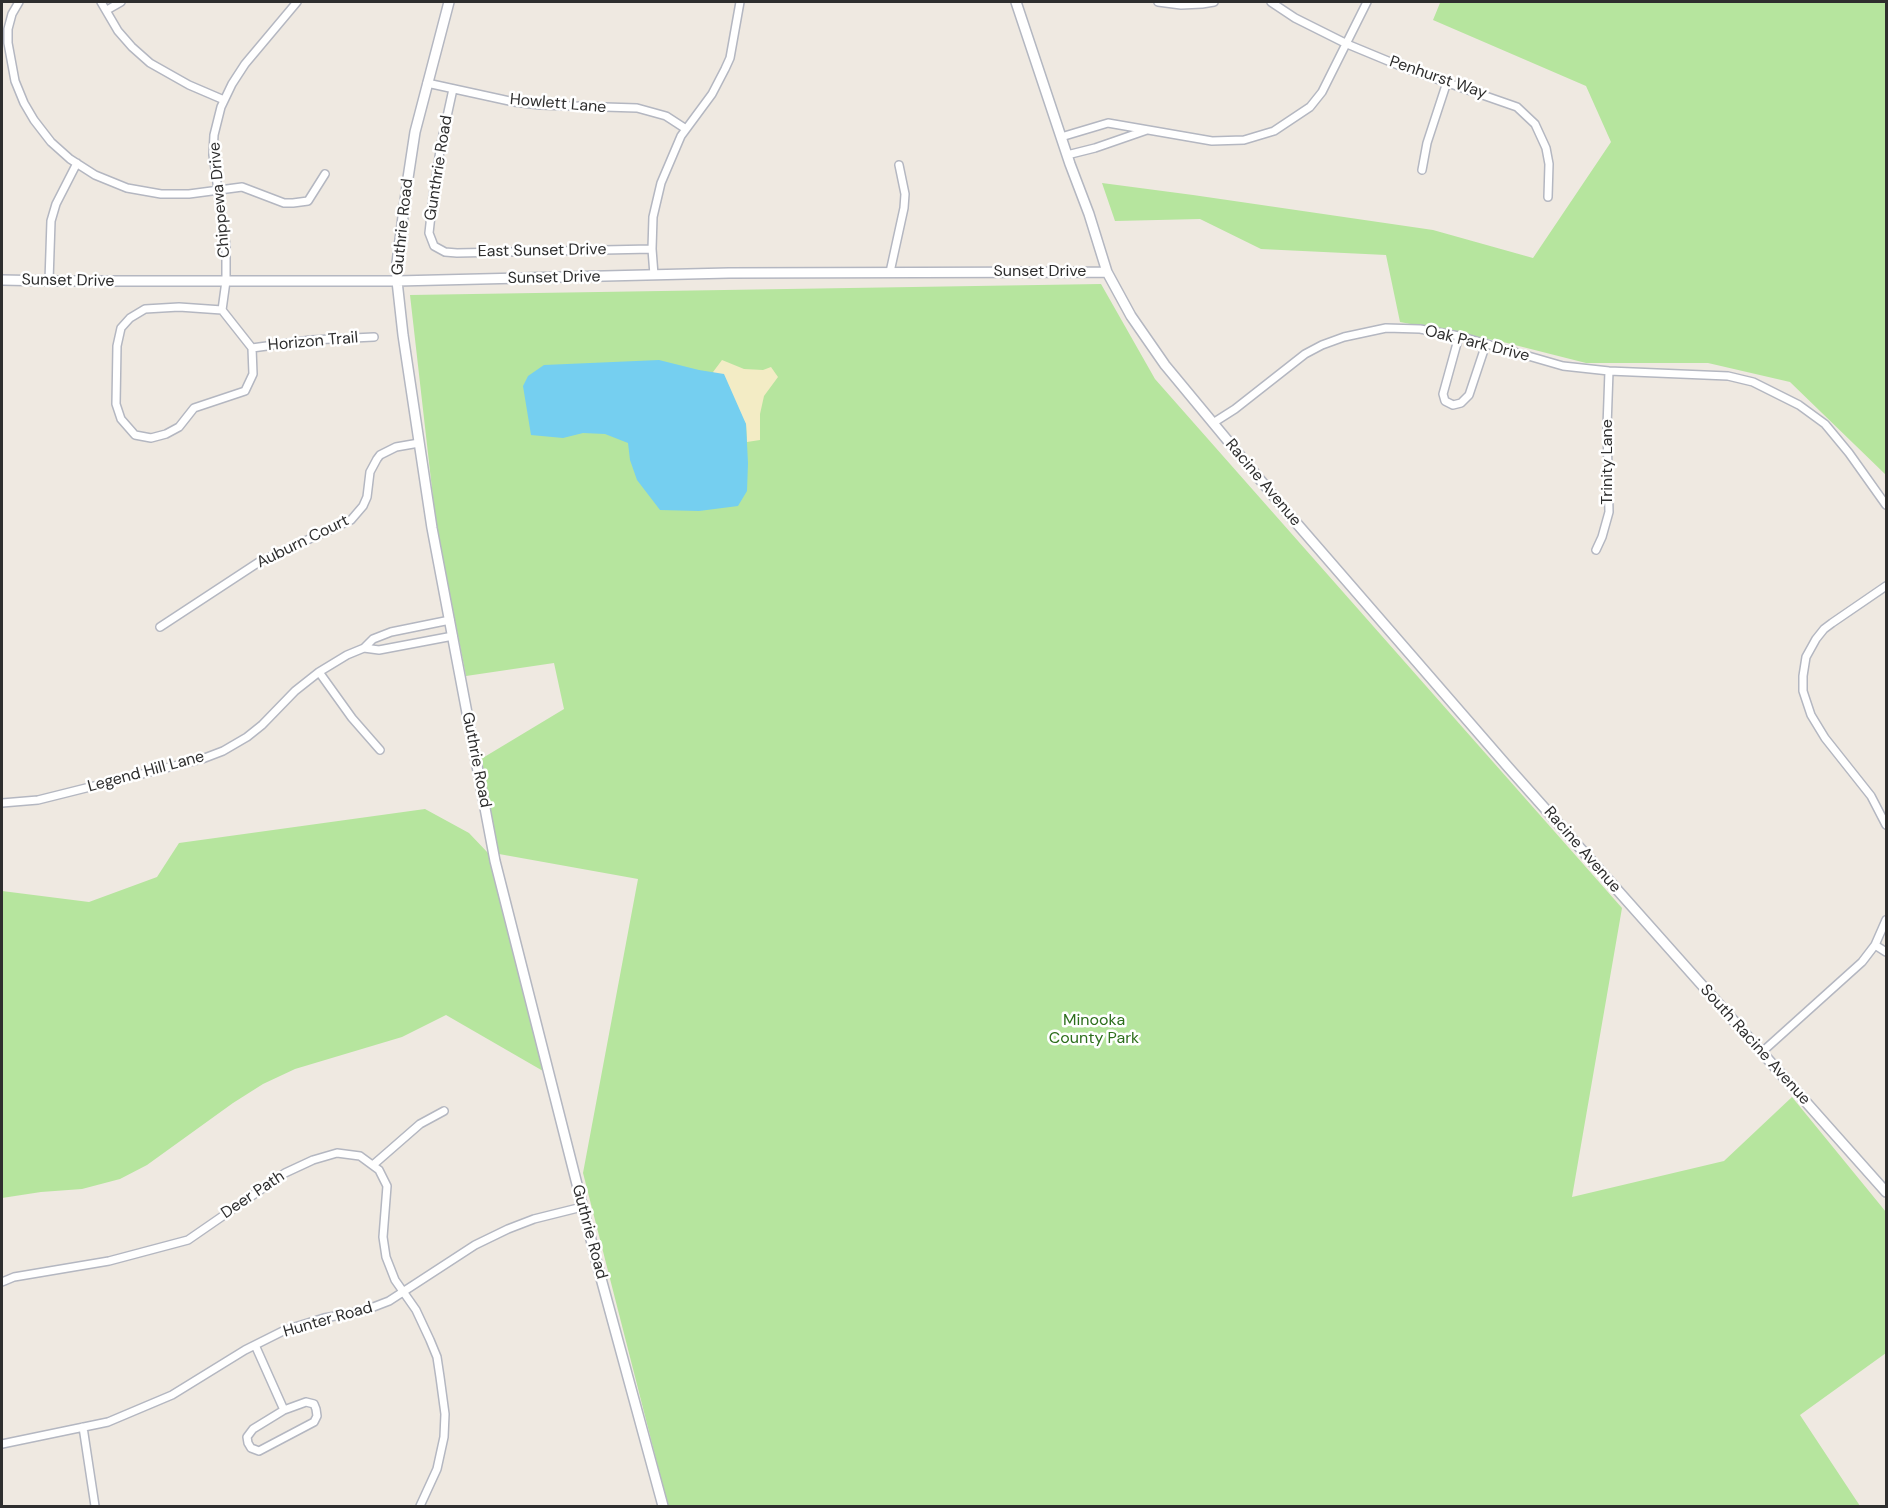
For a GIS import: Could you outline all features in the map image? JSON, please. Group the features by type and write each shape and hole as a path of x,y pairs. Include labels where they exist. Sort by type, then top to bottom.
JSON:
{"street":[{"path":"19,2 12,14 8,29 8,43 15,81 34,120 51,142 95,175 132,189 170,194 189,194 242,187 293,203 308,201 324,174"},
{"path":"101,2 118,31 150,63 189,85 224,99"},
{"path":"107,10 121,2"},
{"name":"Chippewa Drive","path":"226,281 226,246 213,154 214,135 224,99 231,84 297,2"},
{"name":"Guthrie Road","path":"449,2 415,132 408,178 397,263 403,335 432,528 507,909 582,1207 663,1506"},
{"path":"654,275 652,249 656,200 669,161 686,129 712,94 730,58 740,2"},
{"name":"Racine Avenue","path":"1016,2 1107,272 1131,316 1165,365 1329,560 1623,897"},
{"path":"1158,2 1181,5 1214,2"},
{"name":"Penhurst Way","path":"1271,2 1295,18 1347,44 1396,64 1508,102 1524,112 1534,124 1548,156 1548,196"},
{"path":"1061,137 1108,123 1212,141 1251,138 1274,131 1298,116 1317,99 1367,2"},
{"path":"1422,170 1427,143 1447,82"},
{"name":"Howlett Lane","path":"427,83 540,105 637,108 666,116 686,129"},
{"name":"Gunthrie Road","path":"434,246 429,233 433,196 453,89"},
{"path":"1067,154 1095,148 1147,130"},
{"path":"49,281 51,221 56,204 77,163"},
{"path":"890,272 904,208 905,194 899,165"},
{"name":"East Sunset Drive","path":"434,246 446,252 457,253 652,249"},
{"name":"Sunset Drive","path":"2,280 397,281 890,272 1107,272"},
{"path":"222,310 226,281"},
{"name":"Horizon Trail","path":"179,307 222,310 252,348 254,374 245,391 194,408 179,427 166,434 151,438 135,435 121,419 116,404 117,346 121,328 130,318 145,309 179,307"},
{"name":"Oak Park Drive","path":"1213,423 1235,410 1305,354 1344,336 1386,328 1420,329 1459,336 1563,366 1610,371 1731,376 1753,382 1782,395 1818,418 1833,432 1887,505"},
{"path":"1459,336 1443,394 1445,401 1453,405 1461,403 1469,395 1486,344"},
{"name":"Horizon Trail","path":"252,348 311,340 374,337"},
{"name":"Trinity Lane","path":"1596,550 1609,512 1607,427 1610,371"},
{"name":"Auburn Court","path":"160,627 259,562 351,520 363,506 367,497 370,472 376,459 396,447 419,443"},
{"path":"1887,586 1824,629 1806,657 1803,676 1803,691 1811,715 1825,738 1871,796 1887,825"},
{"name":"Legend Hill Lane","path":"2,803 38,800 202,759 223,751 262,725 295,691 320,672 347,655 364,648 379,635 450,620"},
{"path":"408,629 410,644"},
{"name":"Legend Hill Lane","path":"364,648 379,650 453,636"},
{"path":"320,672 352,718 380,750"},
{"name":"South Racine Avenue","path":"1623,897 1887,1192"},
{"path":"1762,1052 1851,974 1875,945 1887,920"},
{"path":"1875,945 1887,952"},
{"path":"420,1506 436,1470 444,1437 445,1414 437,1357 416,1310 395,1280 386,1257 383,1237 387,1186 379,1170 373,1165 420,1124 444,1111"},
{"name":"Deer Path","path":"2,1282 14,1277 109,1261 188,1240 285,1173 313,1160 337,1153 360,1156 373,1165"},
{"name":"Hunter Road","path":"2,1444 108,1422 172,1395 245,1350 285,1330 324,1318 363,1311 389,1301 475,1245 507,1229 534,1219 582,1207"},
{"path":"255,1345 284,1410"},
{"path":"306,1402 314,1404 317,1416 314,1422 266,1448 260,1450 251,1448 248,1437 253,1429 284,1410 306,1402"},
{"path":"83,1427 95,1506"}],"green space":[{"path":"1886,2 1886,475 1790,382 1708,363 1586,363 1503,342 1400,322 1386,255 1261,249 1200,219 1115,221 1102,183 1433,230 1533,258 1611,142 1586,86 1433,20 1440,3"},
{"name":"Minooka County Park","path":"1101,284 1155,379 1622,908 1572,1197 1724,1161 1792,1097 1886,1212 1886,1353 1800,1415 1860,1506 668,1506 583,1173 638,879 499,854 481,759 564,709 554,663 466,676 436,524 410,295"},
{"path":"425,809 469,833 488,853 543,1071 446,1015 402,1037 295,1069 263,1084 147,1165 120,1179 82,1189 2,1198 2,891 89,902 157,877 179,843"}],"sand":[{"path":"722,360 744,369 763,370 771,367 778,377 764,396 760,414 760,440 747,442 746,424 713,372"}],"water":[{"path":"659,360 724,374 746,424 747,491 738,506 699,511 660,510 637,480 630,460 628,443 605,434 583,433 563,438 531,435 523,386 528,376 544,365"}]}
